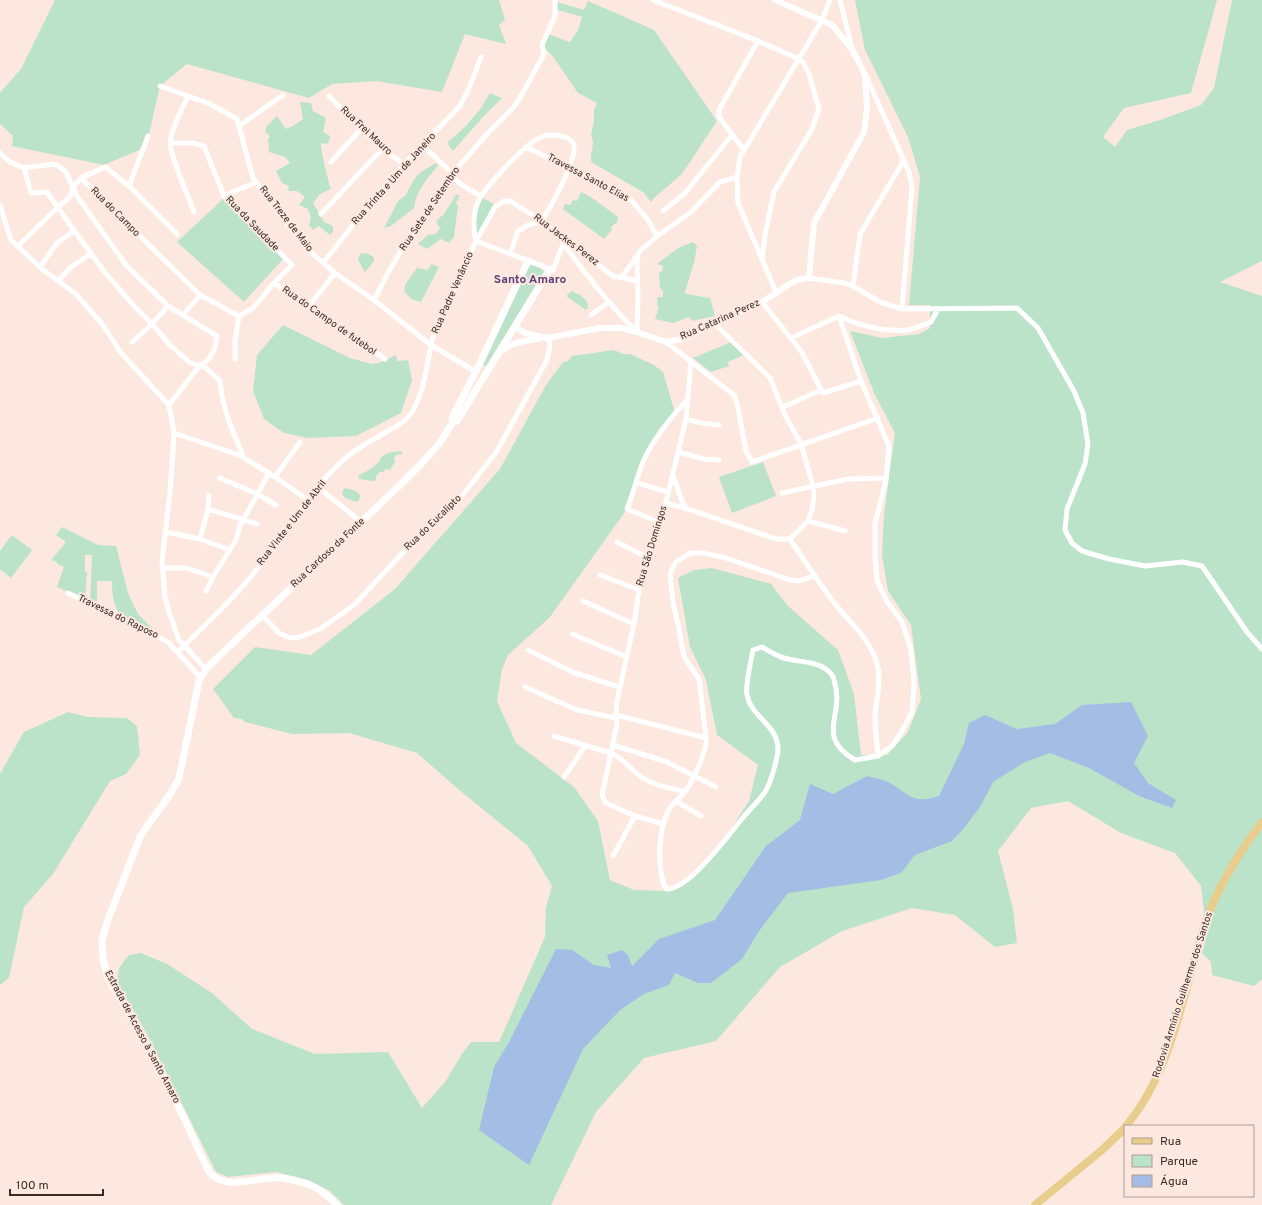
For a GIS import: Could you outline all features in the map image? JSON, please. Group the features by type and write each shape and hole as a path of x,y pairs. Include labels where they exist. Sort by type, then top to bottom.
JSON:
{"main road":[{"name":"Rua Cardoso da Fonte","path":"453,422 452,418 476,372 528,261"},
{"name":"Rua Cardoso da Fonte","path":"199,679 206,669 422,464 439,444 453,422 456,422 550,269"},
{"path":"476,372 484,376"},
{"name":"Estrada de Acesso à Santo Amaro","path":"199,679 179,778 168,797 146,827 135,849 106,925 102,941 103,960 108,978 148,1047 212,1176 225,1183 272,1178 292,1180 312,1186 337,1205"},
{"name":"Rodovia Armínio Guilherme dos Santos","path":"1127,1125 1145,1099 1161,1069 1172,1037 1203,929 1222,884 1262,822"},
{"name":"Rodovia Armínio Guilherme dos Santos","path":"1035,1205 1102,1150 1124,1129"}],"street":[{"name":"Rua Sete de Setembro","path":"374,300 390,269 409,238 451,175 492,128 513,108 521,96 544,54 542,45 555,16 555,0"},
{"path":"653,0 758,41 799,59 803,62 809,74 819,109 812,129 774,192 765,235 762,259"},
{"path":"775,0 832,25 852,49"},
{"path":"776,292 738,203 737,177 740,157 822,20 830,0"},
{"path":"840,0 852,49 909,172 912,187 902,309"},
{"path":"744,150 719,117 719,110 758,41"},
{"name":"Rua Trinta e Um de Janeiro","path":"323,263 404,164 451,117 466,97 480,57"},
{"path":"809,278 814,223 864,132 867,108 865,75"},
{"name":"Rua Treze de Maio","path":"160,86 210,104 237,119 253,178 286,223 313,254 335,273 374,300 431,345 476,372"},
{"path":"239,126 283,95"},
{"path":"188,96 174,127 170,143 172,154 194,212"},
{"name":"Rua Frei Mauro","path":"329,96 382,149 404,164"},
{"path":"331,162 361,129"},
{"path":"663,211 685,193 732,135"},
{"path":"129,186 148,136"},
{"name":"Rua Padre Venâncio","path":"476,241 474,234 476,206 480,196 526,147 542,136 555,136 571,140 574,145 574,152 569,167"},
{"name":"Rua da Saudade","path":"170,143 193,143 204,146 224,196 292,265 274,283"},
{"path":"422,145 451,172 451,175 456,181 480,196"},
{"name":"Travessa Santo Elias","path":"526,147 610,188 632,202 648,220 657,236"},
{"path":"321,214 382,149"},
{"path":"0,153 10,162 24,168 54,164 66,172 77,196 126,265 168,306 216,336 215,348 208,360 200,365 169,405"},
{"path":"853,286 860,234 904,160"},
{"path":"18,246 70,197 73,187 81,178 105,167 129,186 177,234"},
{"path":"550,269 510,254 518,231 530,224 541,222 553,203 569,167"},
{"path":"24,168 31,193 47,192 91,254 133,305 189,362 206,368 220,381 221,397 227,417 244,458"},
{"path":"622,277 640,250 690,213 720,182 737,177"},
{"name":"Rua do Campo","path":"81,178 148,246 200,295 239,316"},
{"path":"224,196 256,182"},
{"name":"Rua Jackes Perez","path":"496,206 504,201 510,202 541,222 564,241 613,276 638,281"},
{"path":"0,205 11,240 40,267 76,294 103,325 122,352 169,405 174,433 170,493 166,532 163,545 162,568 165,597 179,640 206,669"},
{"name":"Rua Padre Venâncio","path":"431,345 476,241 496,206"},
{"path":"40,267 57,243 74,231"},
{"name":"Rua Padre Venâncio","path":"476,241 510,254"},
{"path":"564,241 620,316 637,332"},
{"name":"Rua Cardoso da Fonte","path":"550,269 553,270 564,241"},
{"path":"58,281 71,267 91,254"},
{"path":"637,332 638,255"},
{"path":"309,306 335,273"},
{"name":"Rua Catarina Perez","path":"666,342 683,339 714,323 762,302 796,280 809,278 853,286 880,302 902,309 1017,308 1038,328 1074,391 1083,414 1088,444 1085,464 1067,509 1065,530 1072,543 1082,551 1109,559 1145,566 1183,562 1202,566 1247,632 1262,649"},
{"path":"235,359 235,342 239,316 253,308 274,283"},
{"name":"Rua do Campo de futebol","path":"274,283 385,359"},
{"path":"182,315 200,295"},
{"path":"591,315 609,302"},
{"path":"762,302 801,351 823,393 861,381"},
{"path":"132,342 152,324 168,306"},
{"path":"791,338 840,316 859,324 882,329 908,330 931,322 938,309"},
{"path":"814,576 799,581 790,580 726,558 703,553 690,553 676,562 670,574 672,603 678,624 684,657 699,678 706,746 685,792 676,801 667,814 664,824 661,842 660,870 664,886 670,889 687,880 699,868 766,791 777,758 778,746 774,732 760,719 751,706 746,694 753,650 762,647 783,658 821,665 832,676 837,692 833,727 834,739 843,754 855,760 878,756 892,746 912,712 914,684 911,649 902,622 886,600 877,580 875,554 876,524 886,478 889,446 861,381 840,316"},
{"path":"516,323 517,328 522,332 548,337"},
{"path":"666,503 776,539 790,539 808,521 812,510 814,497 813,486 801,444 786,415 770,378 714,323"},
{"path":"496,356 506,347 515,343 600,328 622,328 666,342 735,396 746,451 752,462 878,418"},
{"name":"Rua do Eucalipto","path":"262,616 274,630 290,638 300,637 320,629 354,605 410,545 461,497 497,451 547,360 550,346 548,337"},
{"name":"Rua Vinte e Um de Abril","path":"178,652 213,618 253,574 318,487 342,461 381,435 398,426 412,413 425,382 431,345"},
{"name":"Rua São Domingos","path":"635,816 606,803 602,798 617,724 616,716 619,687 634,624 639,590 647,557 661,523 686,419 691,362"},
{"path":"783,407 821,390"},
{"path":"661,523 627,509 644,461 652,446 675,413 688,399"},
{"path":"686,419 701,423 719,425"},
{"path":"174,433 239,455 269,473 308,500"},
{"path":"275,477 300,442"},
{"path":"678,452 704,459 719,460"},
{"path":"206,591 212,576 230,550 257,494 269,473"},
{"path":"672,475 682,501 688,509"},
{"path":"220,478 257,494 276,505"},
{"path":"782,493 848,479 886,478"},
{"path":"637,483 668,492"},
{"path":"318,487 361,522"},
{"path":"200,539 208,509 209,495"},
{"path":"208,509 257,524"},
{"path":"808,521 845,531"},
{"path":"166,532 200,539 230,550"},
{"path":"790,539 814,576 868,643 874,654 878,666 878,688 875,716 878,756"},
{"path":"618,542 647,557"},
{"path":"162,568 187,568 212,576"},
{"path":"600,574 639,590"},
{"name":"Travessa do Raposo","path":"68,593 168,642 178,652"},
{"path":"583,601 634,624"},
{"path":"572,634 627,657"},
{"path":"528,650 575,673 619,687"},
{"path":"178,652 199,679"},
{"path":"525,687 577,710 616,716 706,738"},
{"path":"554,736 611,753 617,756 647,780 685,792"},
{"path":"613,745 668,762 716,787"},
{"path":"564,777 585,746"},
{"path":"676,801 700,816"},
{"path":"613,856 635,816 664,824"}],"green space":[{"path":"55,0 499,0 505,20 499,25 506,44 465,34 442,92 376,81 332,84 309,98 187,64 160,86 146,147 104,165 12,146 13,136 0,124 0,93 21,69"},
{"path":"855,0 1217,0 1191,93 1124,108 1103,137 1115,147 1127,130 1201,105 1214,88 1232,0 1262,0 1262,261 1220,282 1262,296 1262,979 1254,986 1212,975 1211,962 1202,953 1207,936 1201,886 1175,853 1121,833 1068,801 1031,808 998,851 1013,909 1017,943 995,947 955,915 912,908 842,931 780,967 716,1041 644,1058 596,1112 551,1205 344,1205 330,1191 308,1180 276,1172 228,1177 216,1172 146,1032 117,982 119,968 129,955 141,953 167,964 212,993 252,1029 315,1054 388,1052 422,1108 445,1082 471,1042 499,1042 545,937 546,908 552,886 528,846 458,789 417,753 349,733 292,734 245,722 242,719 234,718 213,689 255,647 311,655 395,589 500,469 546,385 563,362 568,361 572,356 614,350 624,354 630,354 654,365 663,372 675,413 652,446 627,509 550,617 508,655 502,669 497,701 516,743 574,787 598,821 610,880 634,890 670,891 713,856 749,801 758,765 717,735 706,680 690,647 678,578 694,570 712,568 771,584 788,606 838,650 854,694 861,755 887,755 908,732 921,699 911,625 888,591 882,555 884,515 895,433 874,393 850,331 882,338 919,334 930,328 930,305 909,305 920,177 908,137 865,50"},
{"path":"588,1 654,30 717,121 682,174 651,202 643,192 591,162 593,142 591,135 594,121 594,109 597,103 578,93 554,58 543,46 548,34 570,42 578,30 582,17 555,9 557,2 584,10"},
{"path":"490,93 502,98 453,151 448,142 466,126 481,108"},
{"path":"300,102 311,103 313,111 326,118 323,132 330,136 328,144 321,143 321,147 331,189 320,194 313,203 324,222 333,226 333,232 330,235 319,226 313,230 309,225 311,218 308,209 299,205 305,197 297,191 288,191 289,186 282,183 276,171 290,163 285,157 269,152 268,139 270,136 265,132 267,126 277,116 286,129 295,125 303,119"},
{"path":"436,163 438,166 422,186 414,208 391,226 384,228 398,201 405,196 415,178 421,172"},
{"path":"581,192 591,197 618,217 617,222 611,227 612,230 604,239 563,209 565,204 570,205 573,200 577,201"},
{"path":"456,195 460,195 456,203 458,206 454,237 449,243 441,239 427,249 418,244 428,235 436,234 440,228 436,221 444,214"},
{"path":"483,198 494,204 477,235 475,227 476,216"},
{"path":"223,199 284,258 244,302 177,242"},
{"path":"693,242 697,246 694,263 685,292 686,294 710,298 715,316 692,321 689,317 673,323 655,319 659,307 657,305 658,297 663,297 663,291 660,288 659,272 662,272 663,266 657,264 678,248"},
{"path":"366,253 374,257 374,261 365,272 358,260 360,254"},
{"path":"431,264 439,267 421,302 411,299 404,291 406,283 417,268 428,270"},
{"path":"529,265 538,267 544,272 486,366 483,365"},
{"path":"572,291 585,299 588,305 586,310 567,297 567,295"},
{"path":"283,325 350,358 372,364 379,363 396,355 397,361 408,360 412,380 401,413 356,436 308,438 284,433 264,419 253,391 257,355"},
{"path":"736,340 744,355 728,362 729,366 711,372 693,358"},
{"path":"400,451 403,453 400,455 397,454 394,459 395,462 390,470 386,469 383,472 380,472 376,476 376,480 372,481 359,479 359,475 369,470 379,462 381,457 388,453"},
{"path":"763,462 776,496 732,513 719,477"},
{"path":"344,488 353,490 361,496 357,502 347,499 342,494"},
{"path":"62,527 98,545 116,546 128,593 138,614 159,635 122,617 115,604 112,581 97,581 97,606 90,602 92,555 85,555 85,572 87,572 85,599 57,587 64,567 51,560 66,542 56,535"},
{"path":"12,535 32,550 11,578 0,569 0,551"},
{"path":"68,712 88,717 127,718 137,726 140,755 126,774 110,781 53,874 24,907 9,978 0,985 0,774 24,732"}],"water":[{"path":"1131,702 1148,736 1134,763 1148,783 1176,800 1172,808 1139,796 1089,768 1050,753 1025,762 993,782 980,807 952,841 915,855 901,873 881,880 788,893 759,931 742,959 711,983 698,983 675,973 669,985 644,994 620,1010 583,1049 529,1165 479,1130 494,1067 509,1042 556,949 572,950 594,965 611,968 607,955 622,950 628,955 632,966 659,939 715,920 766,846 800,820 810,784 833,794 867,776 888,782 917,799 939,796 964,744 969,723 985,715 1017,729 1055,724 1082,705"}],"district":[{"name":"Santo Amaro","path":"530,280"}]}
